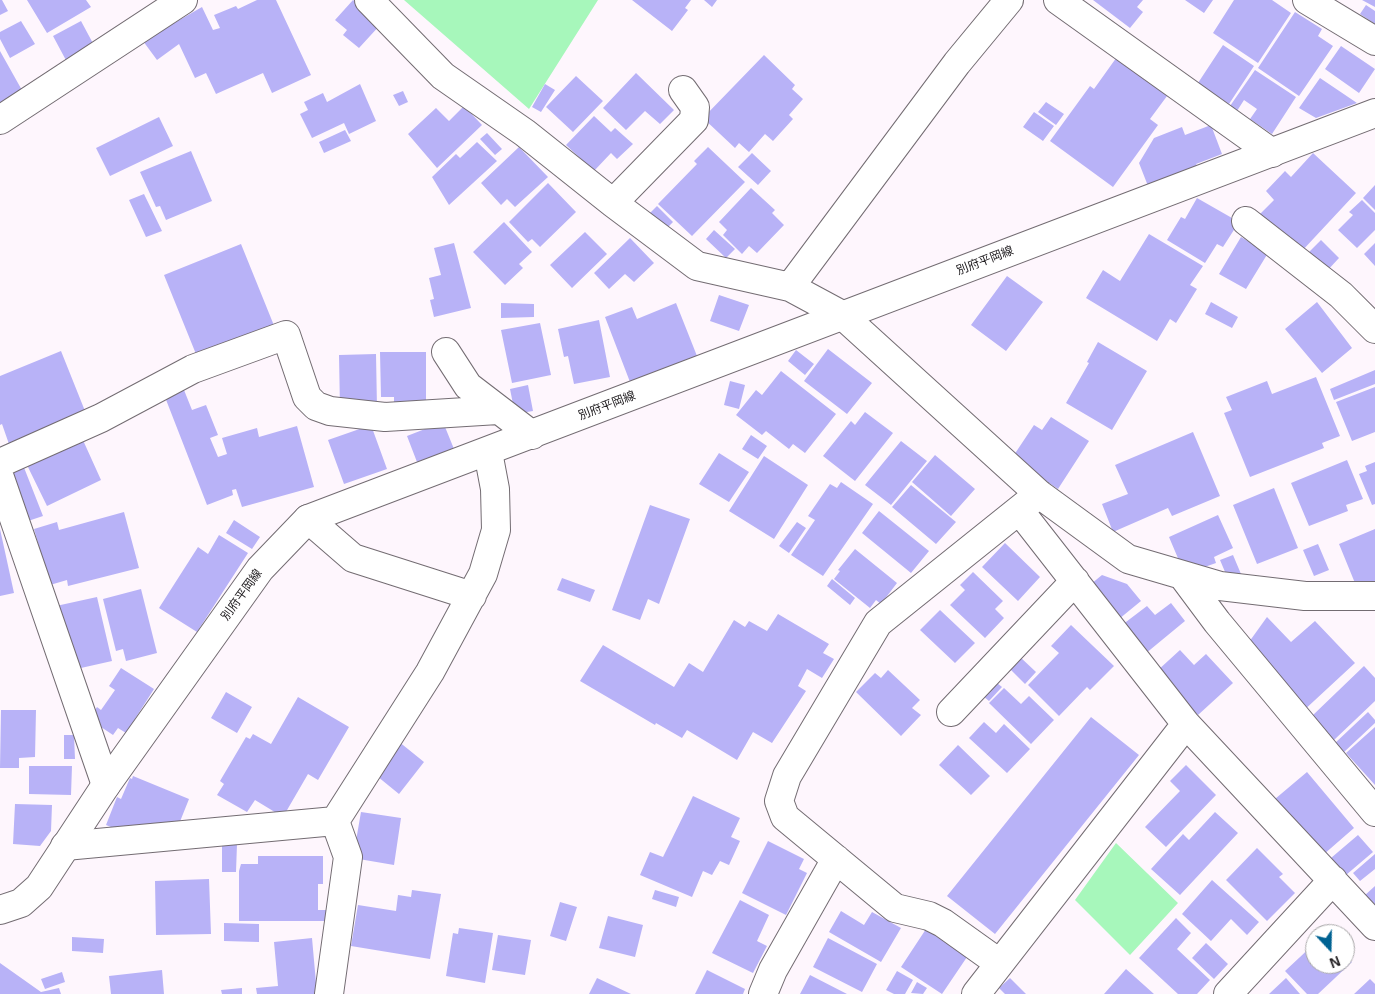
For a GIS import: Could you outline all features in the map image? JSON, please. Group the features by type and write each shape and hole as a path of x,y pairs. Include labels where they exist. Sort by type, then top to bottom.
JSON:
{"street":[{"path":"0,120 183,0"},
{"path":"369,0 443,76 525,133 612,203 697,266 790,287 842,315 1029,502 1075,581 1186,724 1375,926"},
{"path":"790,287 957,63 1009,0"},
{"path":"1058,0 1272,153"},
{"path":"1307,0 1375,41"},
{"path":"612,203 694,120 695,107 683,90"},
{"name":"別府平岡線","path":"0,910 21,903 39,886 106,785 260,569 308,519 1375,113"},
{"path":"1246,221 1341,294 1375,329"},
{"path":"0,462 101,418 193,369 286,334 307,397 316,406 330,411 385,417 429,416 498,410"},
{"path":"446,352 468,386 532,435"},
{"path":"335,821 430,672 483,574 496,530 495,489 488,452"},
{"path":"0,478 106,785"},
{"path":"1029,502 1128,559 1220,586 1305,596 1375,596"},
{"path":"999,964 943,923 929,916 895,908 785,818 779,801 787,776 878,622 1029,502"},
{"path":"308,519 353,558 472,596"},
{"path":"1182,575 1217,622 1375,812"},
{"path":"951,712 1075,581"},
{"path":"976,994 1186,724"},
{"path":"65,846 335,821"},
{"path":"329,994 348,857 335,821"},
{"path":"763,994 773,970 836,859"},
{"path":"1228,994 1333,880"}],"green space":[{"path":"404,0 598,0 529,109"},
{"path":"1116,843 1178,903 1130,955 1075,900"}],"building":[{"path":"0,0 2,0 8,11 0,15"},
{"path":"27,0 86,0 91,7 47,33"},
{"path":"257,0 276,0 311,75 272,93 263,73 216,94 206,73 195,78 179,44 157,60 143,41 202,7 213,30 220,28 214,15 236,6 238,9"},
{"path":"353,0 381,24 359,48 343,35 347,30 335,20"},
{"path":"632,0 691,0 685,8 688,10 672,31"},
{"path":"704,0 717,0 712,7"},
{"path":"1093,0 1143,0 1137,7 1143,12 1130,28"},
{"path":"1185,0 1213,0 1204,13"},
{"path":"1234,0 1272,0 1291,13 1258,63 1213,33"},
{"path":"1362,0 1375,0 1375,7"},
{"path":"1366,5 1375,11 1375,24 1360,14"},
{"path":"1295,12 1322,29 1318,36 1333,46 1299,96 1258,68"},
{"path":"21,21 35,44 10,58 0,39 0,32"},
{"path":"81,21 96,49 68,64 53,36"},
{"path":"1223,45 1254,66 1229,104 1198,83"},
{"path":"1341,46 1375,69 1359,93 1325,69"},
{"path":"0,51 23,92 0,105"},
{"path":"1119,54 1170,92 1150,119 1158,125 1113,187 1050,141 1090,86 1094,89"},
{"path":"764,55 795,85 792,89 803,99 789,115 793,119 773,141 765,134 749,152 739,143 735,148 703,118"},
{"path":"1255,70 1296,97 1272,134 1250,119 1257,109 1244,100 1237,111 1230,106"},
{"path":"636,73 674,110 660,124 645,111 626,130 603,108"},
{"path":"576,76 603,101 573,132 546,107"},
{"path":"1320,78 1357,103 1316,118 1299,108"},
{"path":"360,84 376,121 349,134 344,123 312,138 300,114 308,110 304,102 323,93 327,102"},
{"path":"545,84 555,90 541,112 532,107"},
{"path":"403,91 408,102 399,106 393,95"},
{"path":"1046,102 1064,114 1056,125 1038,112"},
{"path":"464,106 482,125 437,168 408,134 436,108 449,121"},
{"path":"1034,112 1054,126 1043,141 1023,127"},
{"path":"594,116 611,132 615,128 633,144 617,159 611,153 594,171 566,145"},
{"path":"159,117 173,146 110,176 96,148"},
{"path":"1211,125 1222,154 1196,164 1198,167 1148,186 1139,163 1154,138 1182,127 1185,135"},
{"path":"345,130 351,141 324,153 319,142"},
{"path":"487,133 502,149 495,155 480,139"},
{"path":"477,142 497,161 449,205 432,177 456,154 460,158"},
{"path":"519,147 548,177 515,207 507,199 501,205 481,183"},
{"path":"708,147 745,182 692,236 658,204 697,164 694,161"},
{"path":"191,151 212,201 166,220 160,206 156,207 140,172"},
{"path":"752,153 771,171 758,185 738,167"},
{"path":"1313,153 1356,193 1301,252 1260,214 1274,200 1266,191 1285,171 1291,177"},
{"path":"548,183 576,212 540,247 532,239 528,242 509,222"},
{"path":"1375,185 1375,210 1363,198"},
{"path":"751,188 775,210 772,213 784,225 757,253 749,246 742,254 723,235 727,230 719,222"},
{"path":"144,194 162,231 146,237 129,200"},
{"path":"1197,198 1239,222 1223,247 1217,244 1205,263 1167,240 1181,217 1185,219"},
{"path":"1362,200 1375,213 1375,230 1357,248 1338,230 1353,215 1349,212"},
{"path":"657,206 673,222 666,229 649,214"},
{"path":"504,222 532,252 519,264 523,268 505,285 473,252"},
{"path":"714,230 735,249 726,258 706,239"},
{"path":"585,232 607,254 572,288 550,265"},
{"path":"1149,234 1203,266 1190,285 1197,289 1176,323 1170,319 1157,341 1086,298 1103,270 1120,281"},
{"path":"1241,237 1268,253 1246,289 1219,274"},
{"path":"630,238 654,263 634,282 625,274 609,289 594,273"},
{"path":"1321,240 1339,258 1326,272 1308,253"},
{"path":"454,243 471,308 434,317 430,300 434,299 429,278 441,275 434,248"},
{"path":"1375,243 1375,266 1364,254"},
{"path":"241,244 275,328 198,359 164,275"},
{"path":"1007,276 1043,302 1006,351 971,325"},
{"path":"719,295 749,305 739,331 710,321"},
{"path":"1211,302 1238,317 1232,328 1205,314"},
{"path":"1317,302 1352,348 1322,373 1285,329"},
{"path":"501,303 534,304 534,317 501,318"},
{"path":"676,303 697,356 630,382 605,317 632,307 637,319"},
{"path":"599,320 610,377 574,384 568,356 564,357 558,329"},
{"path":"540,323 551,375 512,383 501,330"},
{"path":"1098,342 1147,371 1112,430 1066,403 1089,363 1087,362"},
{"path":"828,349 872,383 847,414 804,381"},
{"path":"796,350 814,364 805,375 788,361"},
{"path":"61,351 87,416 10,447 2,424 0,425 0,376"},
{"path":"380,352 426,352 426,413 394,414 394,397 381,397"},
{"path":"376,354 377,408 340,409 339,355"},
{"path":"1375,370 1375,384 1334,400 1330,389"},
{"path":"781,371 836,414 805,453 793,444 789,449 766,431 762,435 736,415 756,390 762,395"},
{"path":"1316,377 1340,436 1322,443 1324,448 1250,477 1224,413 1232,410 1226,397 1267,381 1272,394"},
{"path":"730,381 745,385 739,409 724,405"},
{"path":"182,385 192,410 206,405 218,435 210,438 218,457 227,454 222,438 257,428 259,437 297,426 314,487 242,507 236,489 232,490 233,495 207,505 163,392"},
{"path":"528,385 533,411 515,414 510,389"},
{"path":"1375,387 1375,432 1352,441 1336,402"},
{"path":"865,412 893,433 855,481 823,456 851,421 855,425"},
{"path":"1051,417 1089,441 1058,489 1012,458 1034,425 1042,430"},
{"path":"443,422 454,449 417,462 407,436"},
{"path":"371,425 387,469 344,484 328,440"},
{"path":"1193,432 1220,496 1172,516 1168,508 1113,532 1102,504 1128,494 1115,465"},
{"path":"751,435 767,446 758,459 742,449"},
{"path":"82,438 101,480 47,506 26,463"},
{"path":"901,441 927,461 891,505 865,485"},
{"path":"719,453 749,472 729,502 699,484"},
{"path":"935,455 975,489 951,516 912,482"},
{"path":"764,456 808,485 774,539 729,511"},
{"path":"1347,460 1363,499 1346,505 1348,511 1309,526 1291,483"},
{"path":"1375,462 1375,504 1372,505 1359,474 1367,471 1365,466"},
{"path":"23,465 43,516 25,522 6,472"},
{"path":"841,482 873,504 823,576 791,555 815,520 808,516 830,484 837,488"},
{"path":"911,485 956,522 936,544 892,507"},
{"path":"1274,488 1298,548 1257,564 1233,505"},
{"path":"650,505 690,519 659,604 648,599 640,620 612,610"},
{"path":"879,511 929,551 911,573 862,533"},
{"path":"124,512 139,568 68,586 67,580 50,585 34,529 57,522 59,530"},
{"path":"1218,515 1233,548 1214,557 1216,563 1196,570 1183,570 1169,537"},
{"path":"234,520 260,537 252,549 226,533"},
{"path":"797,522 806,528 789,553 779,546"},
{"path":"0,529 14,593 0,596"},
{"path":"1375,529 1375,586 1357,588 1339,544"},
{"path":"219,535 248,553 197,632 159,608 198,547 208,554"},
{"path":"1005,543 1040,577 1018,601 982,567"},
{"path":"1318,544 1329,570 1314,576 1303,550"},
{"path":"855,549 897,583 881,604 876,600 870,608 834,579 840,571 838,570"},
{"path":"1233,555 1241,574 1228,579 1220,560"},
{"path":"973,572 1003,601 995,609 1004,618 985,638 950,605 965,590 960,585"},
{"path":"1102,575 1127,584 1141,601 1119,619 1091,584"},
{"path":"562,578 595,590 590,602 557,590"},
{"path":"832,579 855,598 850,605 827,586"},
{"path":"141,589 157,653 126,661 123,649 116,651 103,599"},
{"path":"97,597 112,661 72,670 56,606"},
{"path":"1171,603 1185,621 1145,654 1122,625 1147,606 1155,615"},
{"path":"940,610 975,643 955,663 920,630"},
{"path":"778,614 829,644 823,653 834,659 822,678 807,669 798,686 806,691 772,743 753,732 737,760 687,730 682,738 656,723 655,725 580,681 603,645 674,687 689,663 703,672 734,620 745,627 749,621 767,631"},
{"path":"1267,617 1291,642 1315,621 1355,663 1301,713 1244,649"},
{"path":"1071,625 1114,666 1090,690 1087,687 1059,716 1028,685 1059,653 1051,646"},
{"path":"1180,650 1194,665 1206,654 1233,683 1198,715 1157,671"},
{"path":"1019,656 1036,672 1025,684 1008,667"},
{"path":"1364,666 1375,678 1375,701 1334,740 1312,716"},
{"path":"121,668 154,689 126,733 118,728 113,735 89,719 97,707 101,710 115,690 109,686"},
{"path":"888,670 920,700 912,708 921,715 901,736 856,692 875,673 881,678"},
{"path":"997,683 1002,687 989,701 983,696"},
{"path":"1004,688 1021,704 1029,696 1054,720 1031,744 989,703"},
{"path":"226,692 252,707 237,733 211,718"},
{"path":"298,697 349,727 318,780 308,774 283,817 255,800 247,812 217,795 224,784 220,781 246,737 250,739 253,734 271,744"},
{"path":"1,710 36,710 35,757 19,758 19,768 0,768"},
{"path":"1368,712 1375,720 1375,723 1343,753 1334,744"},
{"path":"1091,717 1139,755 995,934 947,896"},
{"path":"984,722 996,733 1004,724 1030,749 1007,773 969,738"},
{"path":"1375,727 1375,785 1346,753"},
{"path":"64,735 74,735 75,759 64,759"},
{"path":"398,741 424,762 399,794 372,772"},
{"path":"958,745 990,776 971,795 939,765"},
{"path":"1186,765 1216,795 1166,847 1145,827 1180,791 1170,781"},
{"path":"29,766 72,766 71,795 29,794"},
{"path":"1307,772 1354,828 1323,855 1275,799"},
{"path":"133,776 189,799 177,829 116,829 106,825 117,797 121,799 130,778 132,779"},
{"path":"693,796 740,818 731,837 740,841 729,865 720,861 712,875 703,871 692,897 640,875 650,852 663,857"},
{"path":"15,804 52,805 51,831 40,846 13,844"},
{"path":"361,812 401,818 394,865 353,858"},
{"path":"1215,812 1238,833 1180,895 1151,869 1183,834 1189,840"},
{"path":"1358,835 1373,852 1346,875 1331,858"},
{"path":"768,841 804,859 799,869 807,873 786,915 742,893"},
{"path":"222,844 237,844 236,872 222,872"},
{"path":"1257,848 1283,874 1279,877 1295,893 1267,921 1226,880"},
{"path":"1375,854 1375,869 1360,881 1353,873"},
{"path":"258,856 323,856 323,884 318,884 318,910 326,910 326,921 239,921 239,871 241,864 258,864"},
{"path":"209,879 211,934 156,935 155,881"},
{"path":"1212,880 1259,922 1247,935 1231,919 1211,941 1182,914"},
{"path":"1375,886 1375,908 1364,896"},
{"path":"412,890 441,894 430,959 351,946 358,905 396,911 398,895 411,897"},
{"path":"655,890 679,897 676,907 652,899"},
{"path":"740,900 769,915 757,941 767,946 753,973 712,953"},
{"path":"560,902 577,907 566,941 550,936"},
{"path":"841,911 864,925 872,912 901,928 881,962 829,932"},
{"path":"608,916 643,925 635,957 599,948"},
{"path":"1176,918 1191,933 1177,949 1210,980 1197,994 1178,994 1139,958"},
{"path":"224,923 259,924 259,942 224,941"},
{"path":"459,928 493,933 485,983 446,976 453,933 458,934"},
{"path":"926,929 967,957 942,994 901,967"},
{"path":"498,935 531,940 525,975 492,970"},
{"path":"72,937 104,939 103,953 72,951"},
{"path":"312,938 317,994 257,994 256,988 278,986 274,942"},
{"path":"828,938 877,964 862,992 813,967"},
{"path":"1206,943 1228,964 1214,979 1192,958"},
{"path":"1305,952 1305,974 1339,974 1318,994 1307,994 1285,971"},
{"path":"0,963 41,992 59,988 61,994 0,994"},
{"path":"1126,969 1154,994 1104,994"},
{"path":"162,970 164,994 111,994 109,976"},
{"path":"707,970 745,989 743,994 695,994"},
{"path":"897,971 913,980 905,994 894,994 886,990"},
{"path":"62,972 65,982 45,989 41,979"},
{"path":"810,975 847,994 800,994"},
{"path":"597,978 631,994 589,994"},
{"path":"1010,978 1026,994 1005,994 999,988"},
{"path":"1286,978 1300,994 1269,994"},
{"path":"1370,979 1375,984 1375,994 1354,994"},
{"path":"917,982 927,988 923,994 911,993"},
{"path":"242,988 242,994 222,994 221,990"}]}
